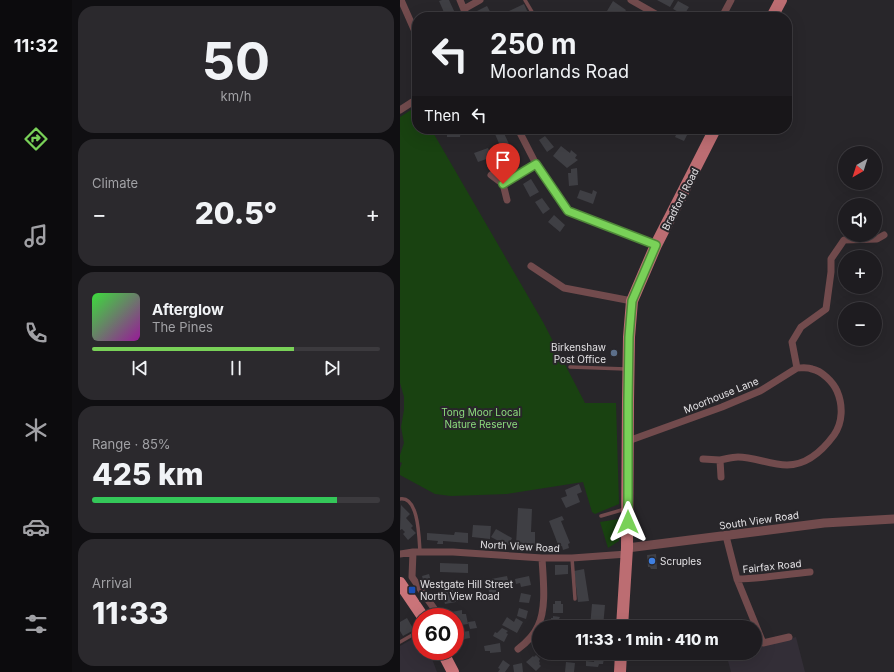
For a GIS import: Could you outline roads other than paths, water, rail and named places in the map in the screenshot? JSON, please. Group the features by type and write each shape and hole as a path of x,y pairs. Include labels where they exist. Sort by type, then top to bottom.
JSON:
{"highway":[{"path":"401,587 416,608"},
{"path":"447,660 453,672"}],"main road":[{"path":"775,12 781,0"},
{"name":"Bradford Road","path":"622,620 627,551 629,337 632,301 656,245 712,134"},
{"path":"620,672 621,660"}],"street":[{"path":"401,0 412,25"},
{"path":"460,0 465,12"},
{"path":"464,9 480,0"},
{"path":"631,0 652,12"},
{"path":"725,12 731,0"},
{"path":"400,110 412,102"},
{"path":"521,134 536,164 568,211 656,245"},
{"path":"503,184 536,164"},
{"path":"491,175 503,184 506,200"},
{"path":"703,459 720,460 738,457 787,465 802,462 815,455 826,446 837,430 841,415 840,400 836,389 827,378 813,369 797,368 792,342 801,328 826,309 831,272 831,259 844,240 877,239 884,235"},
{"path":"531,266 564,288 632,301"},
{"name":"Moorhouse Lane","path":"628,441 747,397 760,391 797,368"},
{"path":"720,460 721,477"},
{"name":"South View Road","path":"627,551 824,523 894,519"},
{"path":"726,536 737,579 764,643 789,637"},
{"name":"North View Road","path":"400,554 416,552 453,552 542,558 572,558 627,551"},
{"path":"416,552 412,577 434,608"},
{"path":"518,649 534,634 541,618 543,606 542,558"},
{"name":"Fairfax Road","path":"737,579 756,579 810,572"}],"lane":[{"path":"525,0 532,12"},
{"path":"570,366 629,369"},
{"path":"400,499 404,498 409,500 413,506 419,534 416,552"},
{"path":"601,516 628,509"},
{"path":"572,558 575,598"},
{"path":"400,642 412,635"}],"place":[{"name":"Birkenshaw Post Office","path":"614,353"},
{"name":"Scruples","path":"652,561"},
{"name":"Westgate Hill Street North View Road","path":"412,590"}],"park label":[{"name":"Tong Moor Local Nature Reserve","path":"481,418"}]}
